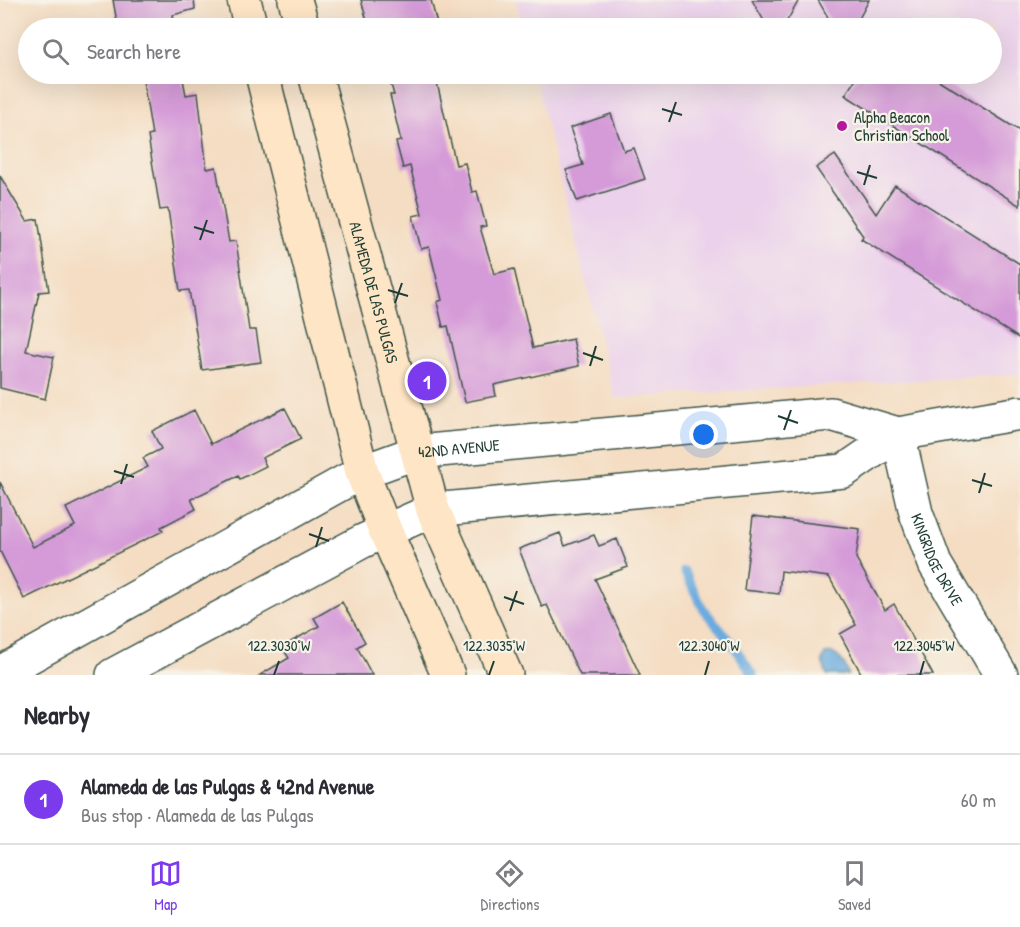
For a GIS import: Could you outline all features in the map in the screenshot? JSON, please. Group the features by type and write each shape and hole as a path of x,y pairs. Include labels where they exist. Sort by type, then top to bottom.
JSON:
{"main road":[{"path":"244,0 248,18"},
{"path":"295,0 300,18"},
{"path":"265,84 362,472 448,675"},
{"name":"ALAMEDA DE LAS PULGAS","path":"318,84 433,510 506,675"}],"street":[{"name":"42ND AVENUE","path":"113,675 385,530 433,510 844,471 898,434 1020,413"},
{"name":"42ND AVENUE","path":"0,673 362,472 417,452 831,414 898,434"},
{"name":"KINGRIDGE DRIVE","path":"898,434 916,513 935,564 1001,675"}],"shaded area":[{"path":"516,0 1020,0 1020,374 615,398 536,84 1002,84 1002,18 520,18"}],"water":[{"path":"832,653 843,662 849,675 827,675 822,661 825,654"}],"building":[{"path":"113,0 194,0 195,9 173,15 173,18 116,18"},
{"path":"361,0 431,0 436,18 366,18"},
{"path":"752,0 799,0 789,18 762,18"},
{"path":"818,0 869,0 859,18 828,18"},
{"path":"144,84 184,84 186,95 198,93 207,169 216,167 229,242 236,241 249,330 256,330 261,362 202,370 189,290 180,291 168,209 160,210 148,136 152,135"},
{"path":"391,84 437,84 456,165 465,163 472,192 477,191 486,226 480,227 494,274 514,269 533,348 573,339 579,366 494,385 496,396 465,402 448,326 443,327 437,302 442,300 429,247 421,249 413,216 422,214 410,166 403,168 396,142 401,141 390,95 394,95"},
{"path":"852,84 945,84 1020,131 1020,206 845,95"},
{"path":"611,114 624,151 634,148 645,179 577,201 566,170 583,165 570,128"},
{"path":"835,155 876,214 895,185 1020,264 1020,339 861,239 863,236 816,168"},
{"path":"0,176 27,221 38,219 49,291 39,292 26,351 54,357 45,399 0,388"},
{"path":"285,408 301,439 262,458 266,466 240,479 238,476 191,499 196,509 161,527 163,531 24,599 0,551 0,482 33,547 75,526 66,508 148,467 143,458 161,449 152,431 194,410 211,444"},
{"path":"753,516 860,529 856,558 885,610 894,604 933,675 862,675 840,634 856,625 829,577 781,571 779,594 744,590"},
{"path":"560,533 565,546 594,535 599,546 617,539 628,567 595,579 640,675 580,675 547,605 542,607 519,549"},
{"path":"342,602 365,642 357,647 372,675 260,675 289,658 282,647 319,626 314,618"}],"waterway":[{"path":"684,571 704,610 734,646 753,675"}],"place":[{"name":"Alpha Beacon Christian School","path":"842,126"},
{"name":"Alameda de las Pulgas & 42nd Avenue","path":"427,381"}]}
